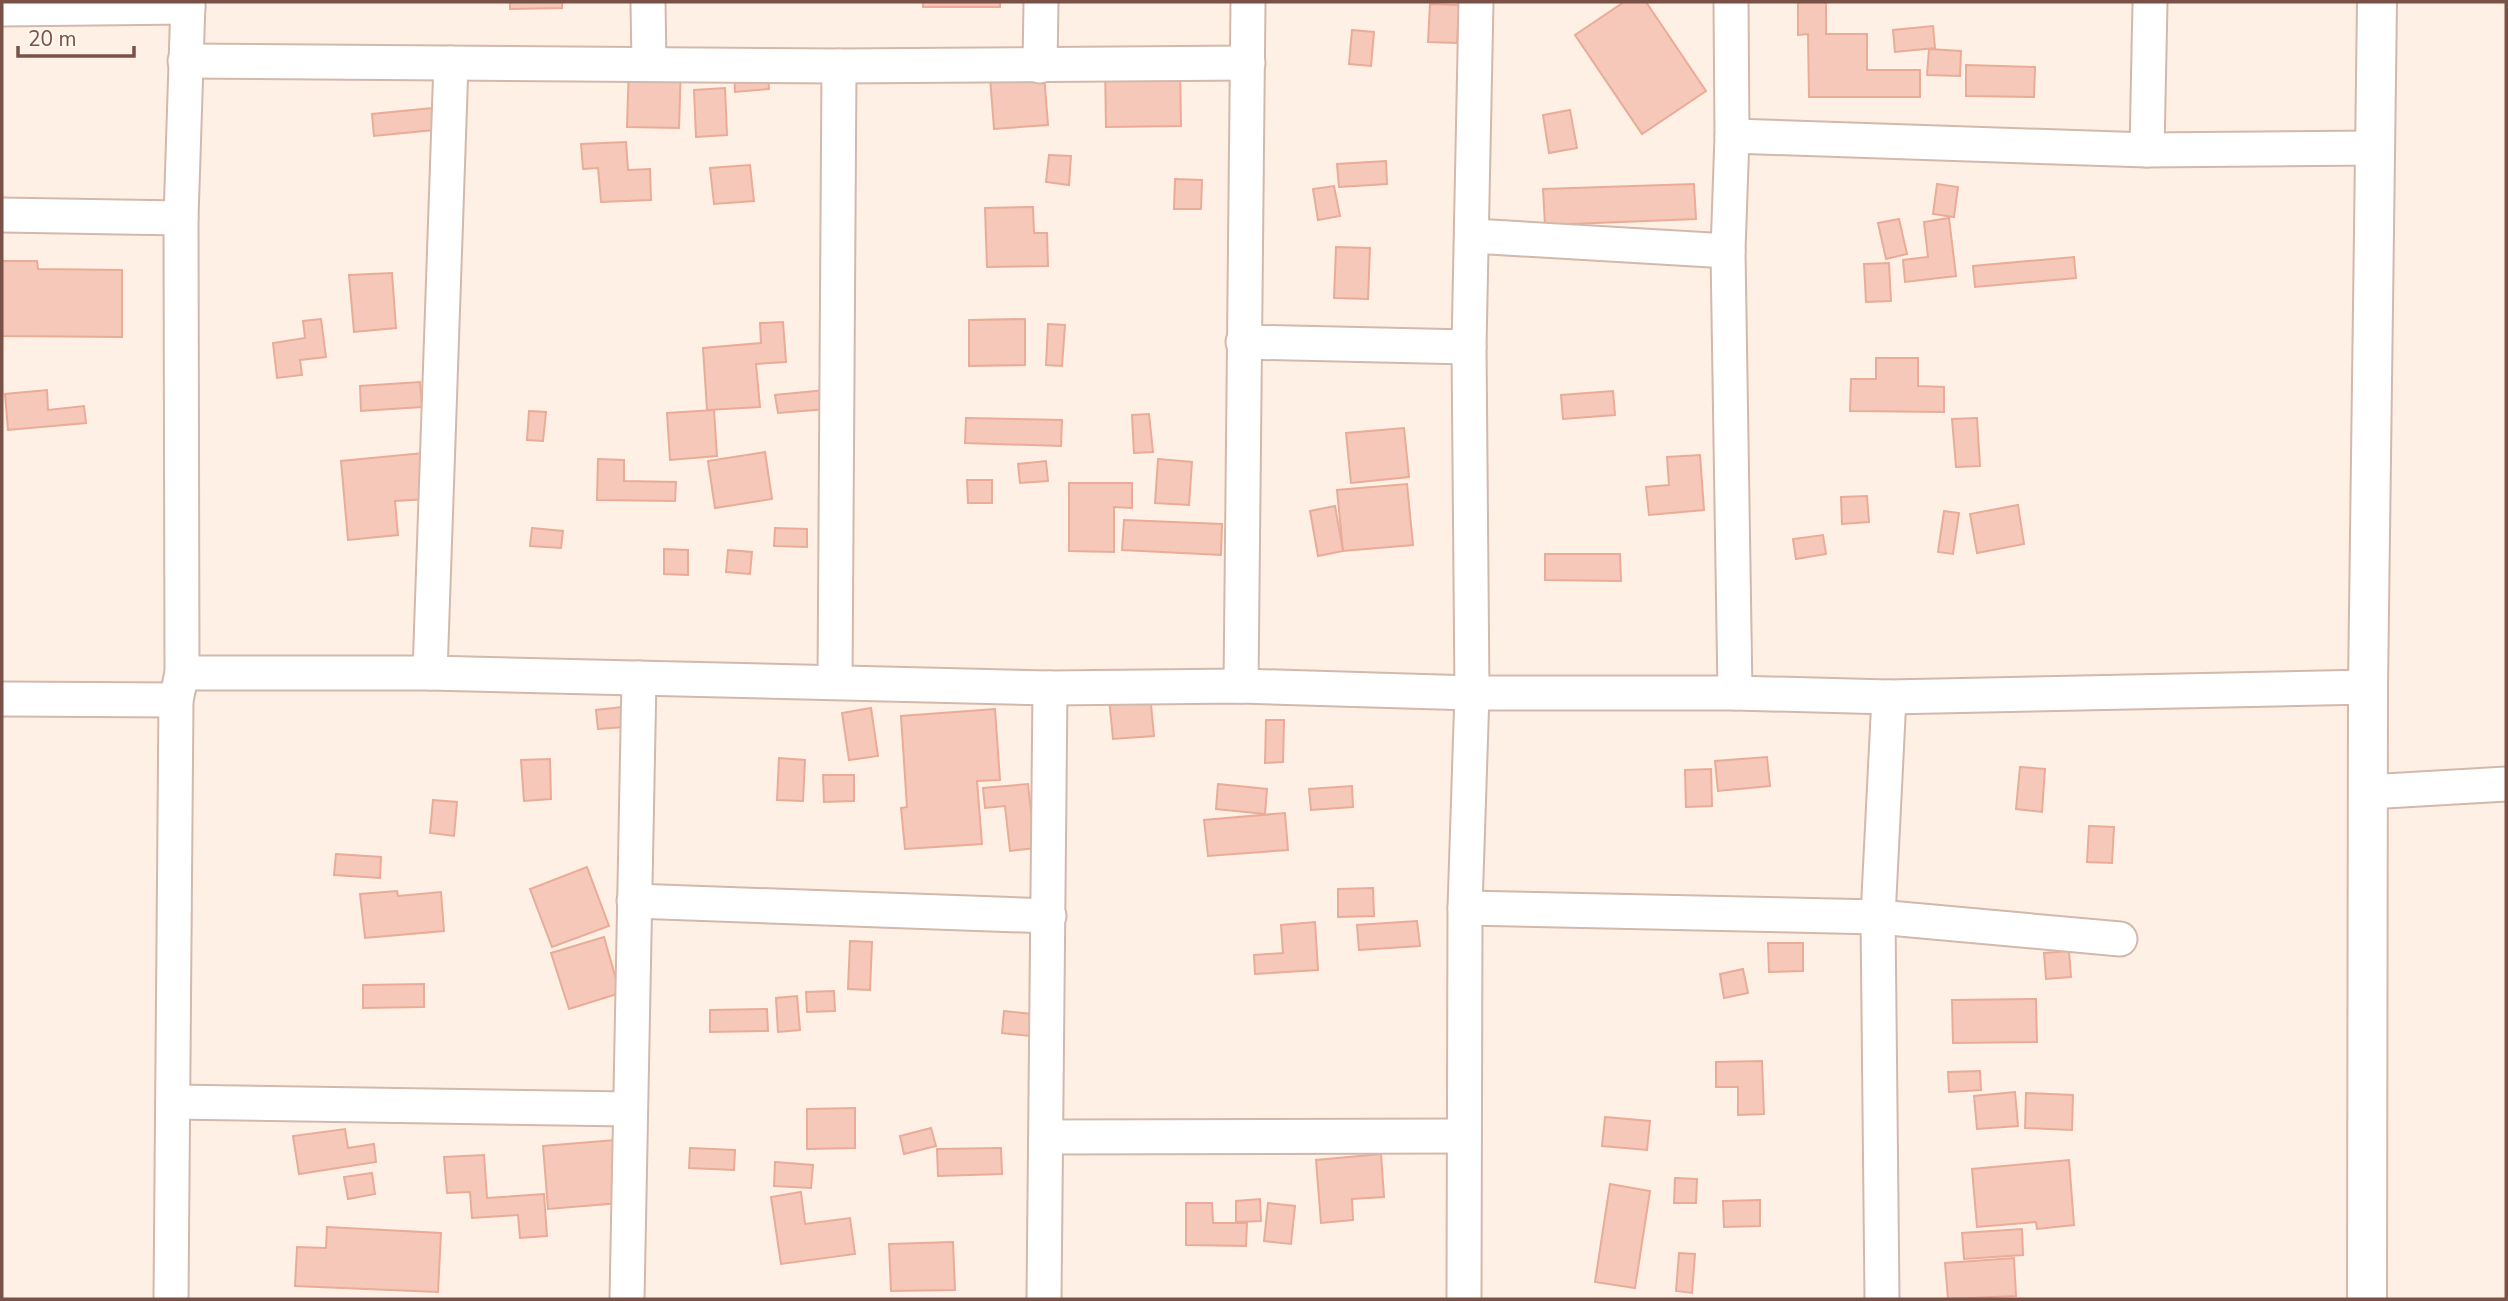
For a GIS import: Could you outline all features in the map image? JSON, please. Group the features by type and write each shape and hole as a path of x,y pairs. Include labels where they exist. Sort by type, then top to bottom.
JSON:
{"street":[{"path":"648,2 649,64"},
{"path":"1040,66 1041,2"},
{"path":"1241,686 1248,2"},
{"path":"1464,1299 1465,908 1472,693 1469,347 1476,2"},
{"path":"1731,2 1732,136 1728,251 1735,693"},
{"path":"2147,150 2150,2"},
{"path":"2367,1299 2368,687 2377,2"},
{"path":"2,9 188,4 181,218 179,687 171,1299"},
{"path":"186,61 839,66 1248,63"},
{"path":"430,673 451,63"},
{"path":"835,682 839,66"},
{"path":"1732,136 2147,150 2375,148"},
{"path":"2,215 181,218"},
{"path":"1473,236 1728,251"},
{"path":"1244,342 1469,347"},
{"path":"2,699 430,673 1050,688 1241,686 1472,693 1735,693 1889,697 2368,687"},
{"path":"626,1299 639,678"},
{"path":"1044,1299 1050,688"},
{"path":"1882,1299 1878,917 1889,697"},
{"path":"2368,792 2506,784"},
{"path":"634,901 1049,916"},
{"path":"1465,908 1878,917 2120,939"},
{"path":"173,1102 628,1109"},
{"path":"1046,1136 1463,1136"}],"building":[{"path":"510,2 562,2 562,8 510,9"},
{"path":"923,2 1000,2 1000,7 923,7"},
{"path":"1624,2 1646,2 1706,91 1642,134 1575,35"},
{"path":"1798,2 1826,2 1826,34 1867,34 1867,70 1920,70 1920,97 1809,97 1808,34 1798,35"},
{"path":"1430,4 1459,5 1457,43 1428,42"},
{"path":"1933,26 1935,48 1895,52 1893,30"},
{"path":"1352,30 1374,32 1371,66 1349,64"},
{"path":"1929,49 1961,51 1960,76 1927,75"},
{"path":"767,61 769,89 735,92 734,64"},
{"path":"1043,61 1048,125 994,129 989,64"},
{"path":"629,64 681,66 679,128 627,127"},
{"path":"1180,65 1181,126 1106,127 1105,66"},
{"path":"1966,65 2035,67 2034,97 1966,96"},
{"path":"725,88 727,135 696,137 694,90"},
{"path":"432,108 434,130 374,136 372,114"},
{"path":"1570,110 1577,148 1549,153 1543,115"},
{"path":"626,142 628,170 650,169 651,200 601,202 598,168 583,169 581,144"},
{"path":"1049,155 1071,156 1069,185 1046,182"},
{"path":"1386,161 1387,184 1339,187 1337,164"},
{"path":"750,165 754,201 714,204 710,168"},
{"path":"1175,179 1202,180 1201,209 1174,209"},
{"path":"1694,184 1696,219 1545,225 1543,189"},
{"path":"1937,184 1958,187 1954,217 1933,214"},
{"path":"1334,186 1340,216 1318,220 1313,189"},
{"path":"1033,207 1034,233 1047,233 1048,266 987,267 985,208"},
{"path":"1949,218 1956,276 1905,282 1903,260 1928,257 1924,222"},
{"path":"1899,219 1907,254 1886,259 1878,223"},
{"path":"1336,247 1370,248 1368,299 1334,298"},
{"path":"2074,257 2076,278 1975,287 1973,266"},
{"path":"2,261 37,261 38,269 122,270 122,337 2,336"},
{"path":"1889,263 1891,301 1866,302 1864,264"},
{"path":"392,273 396,328 354,332 349,275"},
{"path":"321,319 326,357 300,360 302,375 277,378 273,343 305,338 303,321"},
{"path":"1025,319 1025,365 969,366 969,320"},
{"path":"783,322 786,362 756,364 760,407 707,410 703,348 761,343 760,323"},
{"path":"1048,324 1065,325 1062,366 1046,365"},
{"path":"1876,358 1918,358 1918,386 1944,387 1944,412 1850,411 1851,379 1876,379"},
{"path":"420,382 422,407 361,411 360,386"},
{"path":"47,390 48,410 84,406 86,423 8,430 5,394"},
{"path":"825,390 827,409 778,413 775,395"},
{"path":"1613,391 1615,415 1563,419 1561,395"},
{"path":"714,410 717,456 670,460 667,413"},
{"path":"529,411 546,412 543,441 527,440"},
{"path":"1149,414 1153,452 1134,453 1132,415"},
{"path":"966,418 1062,420 1061,446 965,443"},
{"path":"1977,418 1980,466 1956,467 1952,419"},
{"path":"1404,428 1409,477 1351,483 1346,433"},
{"path":"765,452 772,499 715,508 708,461"},
{"path":"423,453 428,499 395,501 398,535 348,540 341,461"},
{"path":"1700,455 1704,510 1649,515 1646,487 1669,485 1667,457"},
{"path":"598,459 624,460 624,481 676,482 675,501 597,500"},
{"path":"1158,459 1192,462 1189,505 1155,503"},
{"path":"1046,461 1048,481 1020,483 1018,464"},
{"path":"967,480 992,480 992,503 968,503"},
{"path":"1069,483 1132,483 1132,508 1114,507 1114,552 1069,551"},
{"path":"1407,484 1413,545 1343,551 1337,490"},
{"path":"1867,496 1869,522 1842,524 1841,497"},
{"path":"2018,505 2024,544 1977,553 1970,514"},
{"path":"1335,506 1343,551 1318,556 1310,511"},
{"path":"1944,511 1959,513 1953,554 1938,552"},
{"path":"1124,520 1222,524 1221,555 1122,550"},
{"path":"532,528 563,531 561,548 530,546"},
{"path":"775,528 807,529 807,547 774,546"},
{"path":"1823,535 1826,554 1796,559 1793,539"},
{"path":"664,549 688,550 688,575 664,574"},
{"path":"728,550 752,552 750,574 726,572"},
{"path":"1545,554 1620,554 1621,581 1545,580"},
{"path":"1150,694 1154,736 1113,739 1109,698"},
{"path":"622,707 624,727 598,729 596,710"},
{"path":"871,708 878,756 849,760 842,713"},
{"path":"995,709 1000,780 977,781 982,844 905,849 901,808 907,807 901,716"},
{"path":"1266,720 1284,720 1283,762 1265,763"},
{"path":"1767,757 1770,786 1718,791 1715,761"},
{"path":"779,758 805,760 803,801 777,800"},
{"path":"550,759 551,799 524,801 521,760"},
{"path":"2020,767 2045,769 2042,812 2016,809"},
{"path":"1711,769 1712,806 1686,807 1685,770"},
{"path":"823,775 854,775 854,801 824,802"},
{"path":"1028,784 1035,848 1010,851 1005,806 985,808 983,788"},
{"path":"1218,784 1267,789 1265,814 1216,809"},
{"path":"1352,786 1353,807 1311,810 1309,789"},
{"path":"433,800 457,802 454,836 430,833"},
{"path":"1285,813 1288,850 1208,856 1204,820"},
{"path":"2089,826 2114,827 2112,863 2087,862"},
{"path":"336,854 381,857 380,878 334,875"},
{"path":"587,867 609,926 552,947 530,889"},
{"path":"1373,888 1374,916 1338,917 1338,889"},
{"path":"397,891 398,896 441,892 444,931 365,938 360,894"},
{"path":"1417,921 1420,946 1359,950 1357,925"},
{"path":"1315,922 1318,970 1255,974 1254,955 1283,953 1281,925"},
{"path":"604,937 620,993 569,1009 551,953"},
{"path":"850,941 872,942 870,990 848,989"},
{"path":"1768,943 1803,943 1803,971 1769,972"},
{"path":"2069,951 2071,977 2046,979 2044,953"},
{"path":"1743,969 1748,993 1724,998 1720,974"},
{"path":"424,984 424,1007 363,1008 363,985"},
{"path":"834,991 835,1011 807,1012 806,992"},
{"path":"797,996 800,1030 778,1032 776,998"},
{"path":"2036,999 2037,1042 1953,1043 1952,1000"},
{"path":"767,1009 768,1031 710,1032 710,1010"},
{"path":"1004,1011 1032,1014 1030,1036 1002,1033"},
{"path":"1762,1061 1764,1114 1738,1115 1738,1087 1716,1087 1716,1062"},
{"path":"1980,1071 1981,1090 1949,1092 1948,1072"},
{"path":"2015,1092 2018,1126 1977,1129 1974,1096"},
{"path":"2026,1093 2073,1095 2072,1130 2025,1128"},
{"path":"855,1108 855,1148 807,1149 807,1109"},
{"path":"1605,1117 1650,1121 1647,1150 1602,1146"},
{"path":"931,1128 936,1146 904,1154 900,1136"},
{"path":"345,1129 348,1148 374,1144 376,1162 299,1174 293,1136"},
{"path":"615,1140 620,1203 548,1209 543,1146"},
{"path":"690,1148 735,1150 734,1170 689,1168"},
{"path":"1001,1148 1002,1174 938,1176 937,1149"},
{"path":"1381,1154 1384,1197 1352,1199 1353,1220 1321,1223 1316,1160"},
{"path":"484,1155 487,1198 544,1194 547,1236 520,1238 518,1215 472,1218 470,1192 447,1193 444,1157"},
{"path":"2069,1160 2074,1225 2037,1229 2036,1222 1977,1227 1972,1169"},
{"path":"775,1162 813,1165 811,1188 774,1186"},
{"path":"372,1173 375,1194 348,1199 344,1177"},
{"path":"1675,1178 1697,1179 1696,1203 1674,1203"},
{"path":"1610,1184 1650,1191 1635,1288 1595,1282"},
{"path":"801,1192 805,1224 850,1218 855,1254 781,1264 771,1197"},
{"path":"1260,1199 1261,1221 1236,1222 1236,1201"},
{"path":"1760,1200 1760,1226 1724,1227 1723,1201"},
{"path":"1186,1203 1212,1203 1213,1223 1247,1223 1246,1246 1186,1245"},
{"path":"1268,1203 1295,1206 1291,1244 1264,1241"},
{"path":"327,1227 441,1233 438,1292 295,1286 297,1247 326,1248"},
{"path":"2022,1229 2023,1255 1964,1259 1962,1233"},
{"path":"953,1242 955,1290 891,1291 889,1244"},
{"path":"1679,1253 1695,1254 1692,1293 1676,1291"},
{"path":"2014,1258 2016,1296 1948,1299 1945,1263"}]}
